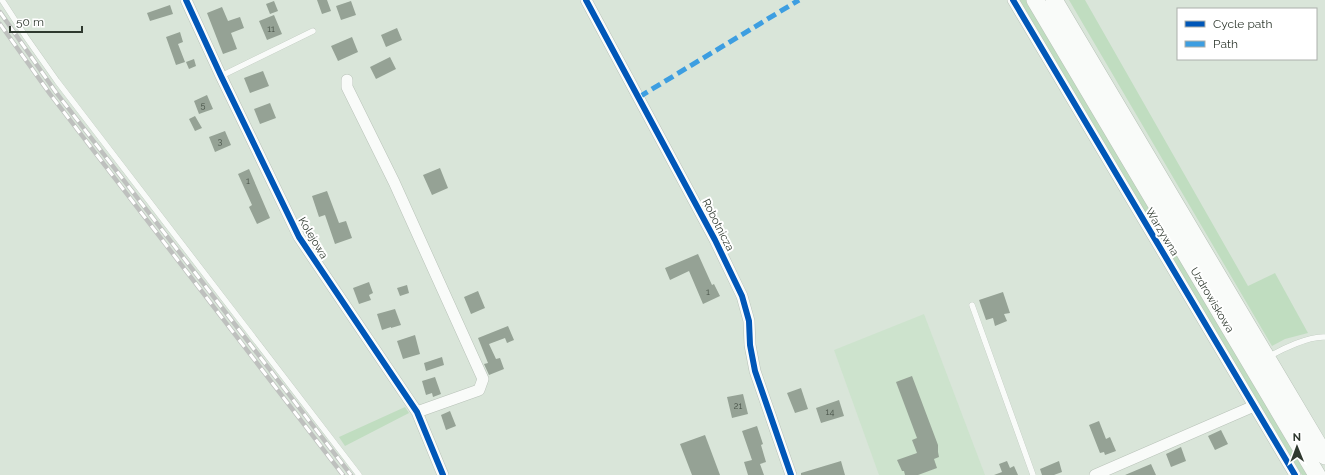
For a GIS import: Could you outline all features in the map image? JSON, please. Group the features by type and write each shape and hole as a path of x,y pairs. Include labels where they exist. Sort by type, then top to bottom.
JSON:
{"main road":[{"name":"Uzdrowiskowa","path":"1035,0 1317,475"},
{"name":"Uzdrowiskowa","path":"1054,0 1325,456"}],"street":[{"name":"Kolejowa","path":"186,0 299,237 417,412 443,475"},
{"name":"Robotnicza","path":"586,0 715,240 742,296 748,321 750,345 755,371 791,475"},
{"name":"Warzywna","path":"1013,0 1295,475"},
{"path":"347,80 347,87 394,182 483,379 479,390 417,412"},
{"path":"1096,475 1254,406"}],"lane":[{"path":"2,0 57,81 359,475"},
{"path":"221,76 313,31"},
{"path":"972,305 1033,475"},
{"path":"1266,358 1286,347 1318,337 1325,337"}],"shaded area":[{"path":"1017,0 1027,0 1308,475 1302,475 1244,383"},
{"path":"1069,0 1085,0 1248,286 1275,273 1308,333 1285,339 1272,346"},
{"path":"924,314 985,475 879,475 834,350"},
{"path":"405,407 409,413 345,446 339,437"}],"building":[{"path":"317,0 327,0 331,11 322,14"},
{"path":"274,1 278,11 270,14 266,4"},
{"path":"351,1 356,15 341,20 336,6"},
{"path":"170,5 173,14 150,21 147,13"},
{"path":"222,7 228,21 240,17 244,28 231,33 237,49 223,54 207,13"},
{"path":"274,15 282,34 267,40 259,21"},
{"path":"397,28 402,40 386,47 381,35"},
{"path":"180,32 183,42 178,44 185,62 176,65 166,37"},
{"path":"352,37 358,52 338,61 331,46"},
{"path":"390,57 396,69 376,79 370,67"},
{"path":"194,59 196,66 189,69 186,62"},
{"path":"263,71 269,86 250,93 244,78"},
{"path":"207,95 213,109 199,114 194,101"},
{"path":"270,103 276,118 260,124 254,109"},
{"path":"195,116 202,128 195,131 189,119"},
{"path":"225,131 231,145 215,152 209,137"},
{"path":"440,168 448,188 432,195 423,175"},
{"path":"249,169 270,218 257,224 249,207 252,205 238,174"},
{"path":"327,191 339,223 346,221 352,238 335,244 325,215 319,217 312,196"},
{"path":"698,254 712,285 714,284 720,296 703,304 689,271 670,280 665,268"},
{"path":"369,282 373,293 369,295 371,300 359,304 353,288"},
{"path":"407,285 409,293 400,296 397,288"},
{"path":"478,291 485,308 471,314 464,297"},
{"path":"1003,292 1010,313 1004,314 1007,321 995,326 993,318 986,320 979,300"},
{"path":"395,309 401,325 382,330 377,314"},
{"path":"508,326 514,340 507,343 505,338 489,344 496,359 500,358 504,369 489,375 484,364 488,363 478,338"},
{"path":"415,335 420,354 403,359 397,341"},
{"path":"442,357 444,365 426,371 424,363"},
{"path":"912,376 938,445 939,457 934,459 937,468 918,475 905,475 897,460 917,453 912,440 917,438 896,382"},
{"path":"435,377 441,394 433,397 432,393 426,395 422,381"},
{"path":"801,388 808,409 795,413 787,393"},
{"path":"743,394 748,414 732,418 727,397"},
{"path":"839,400 844,416 821,423 816,408"},
{"path":"450,411 456,426 446,430 441,415"},
{"path":"1099,421 1106,439 1110,437 1116,451 1105,455 1104,452 1100,453 1089,425"},
{"path":"757,426 763,444 761,445 766,462 760,464 764,475 748,475 744,462 752,460 742,431"},
{"path":"1221,430 1228,444 1215,450 1208,436"},
{"path":"705,435 720,475 692,475 680,444"},
{"path":"1181,447 1186,461 1171,467 1166,454"},
{"path":"841,461 845,475 801,475 801,473"},
{"path":"1007,461 1010,468 1014,466 1018,475 994,475 1002,472 999,464"},
{"path":"1059,461 1062,472 1054,475 1042,475 1040,469"},
{"path":"1151,464 1156,475 1125,475"}],"railway":[{"path":"0,12 55,91 351,475"},
{"path":"0,24 50,94 343,475"}],"marked path":[{"path":"639,97 799,0"}],"cycle path":[{"path":"186,0 299,237 417,412 443,475"},
{"path":"586,0 715,240 742,296 749,321 750,345 755,371 791,475"},
{"path":"1013,0 1295,475"}]}
